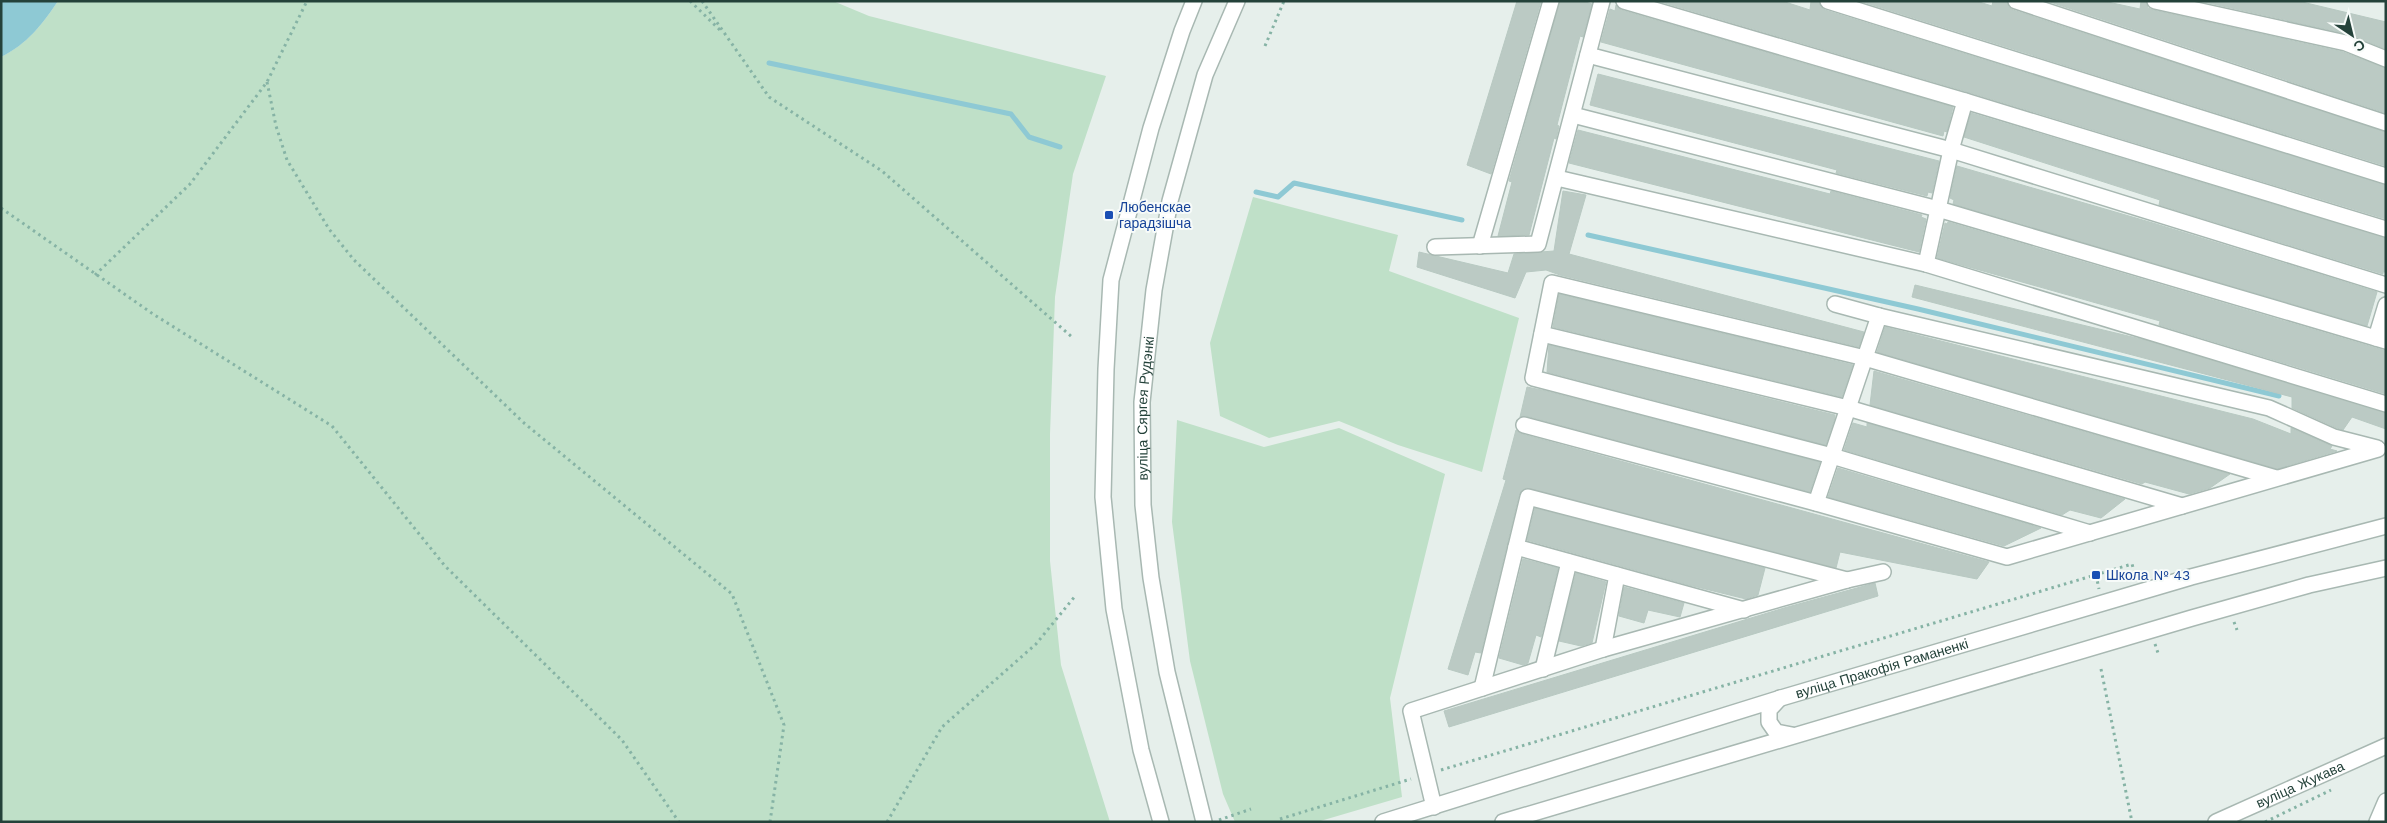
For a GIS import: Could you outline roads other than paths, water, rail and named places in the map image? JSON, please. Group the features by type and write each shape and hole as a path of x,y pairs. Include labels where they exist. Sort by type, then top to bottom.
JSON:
{"street":[{"path":"1161,822 1141,750 1114,610 1103,497 1106,369 1110,280 1151,128 1182,31 1194,1"},
{"name":"вуліца Сяргея Рудэнкі","path":"1211,821 1168,672 1152,578 1143,505 1142,402 1154,290 1170,201 1205,75 1237,1"},
{"path":"1480,246 1551,1"},
{"path":"1435,247 1538,244 1602,1"},
{"path":"1624,1 1965,101 2386,228"},
{"path":"1828,1 2386,176"},
{"path":"2016,1 2386,123"},
{"path":"2155,1 2346,43 2386,59"},
{"path":"1588,55 1951,150 2386,285"},
{"path":"1926,264 1951,150 1965,101"},
{"path":"1573,116 1938,209 2381,339 2386,305"},
{"path":"1556,178 1926,264 2386,404"},
{"path":"2090,533 1832,456 1533,378 1552,283 1865,358 2276,478"},
{"path":"1835,304 2269,408 2334,437 2382,450"},
{"path":"1816,503 1879,316"},
{"path":"1542,334 1848,408 2182,506"},
{"path":"1524,426 1816,503 2007,557 2276,478 2382,450"},
{"path":"1482,688 1528,497 1846,580"},
{"name":"вуліца Пракофія Раманенкі","path":"1384,822 1782,698 2191,577 2386,526"},
{"path":"1516,547 1744,610"},
{"path":"1543,669 1569,562"},
{"path":"1503,822 1793,735 2291,590 2386,568"},
{"path":"1434,807 1411,711 1603,650 1846,580 1883,572"},
{"path":"1603,650 1617,575"},
{"path":"1782,698 1772,704 1768,716 1769,722 1781,734 1793,735"},
{"name":"вуліца Жукава","path":"2216,822 2239,818 2386,746"},
{"path":"2377,822 2386,801"}],"water":[{"path":"1,1 58,1 46,18 26,40 1,57"}],"waterway":[{"path":"769,63 1011,114 1029,137 1060,147"},
{"path":"1256,192 1278,197 1294,183 1462,220"},
{"path":"1588,235 1918,309 2279,396"}],"place":[{"name":"Любенскае гарадзішча","path":"1109,215"},
{"name":"Школа № 43","path":"2096,575"}]}
